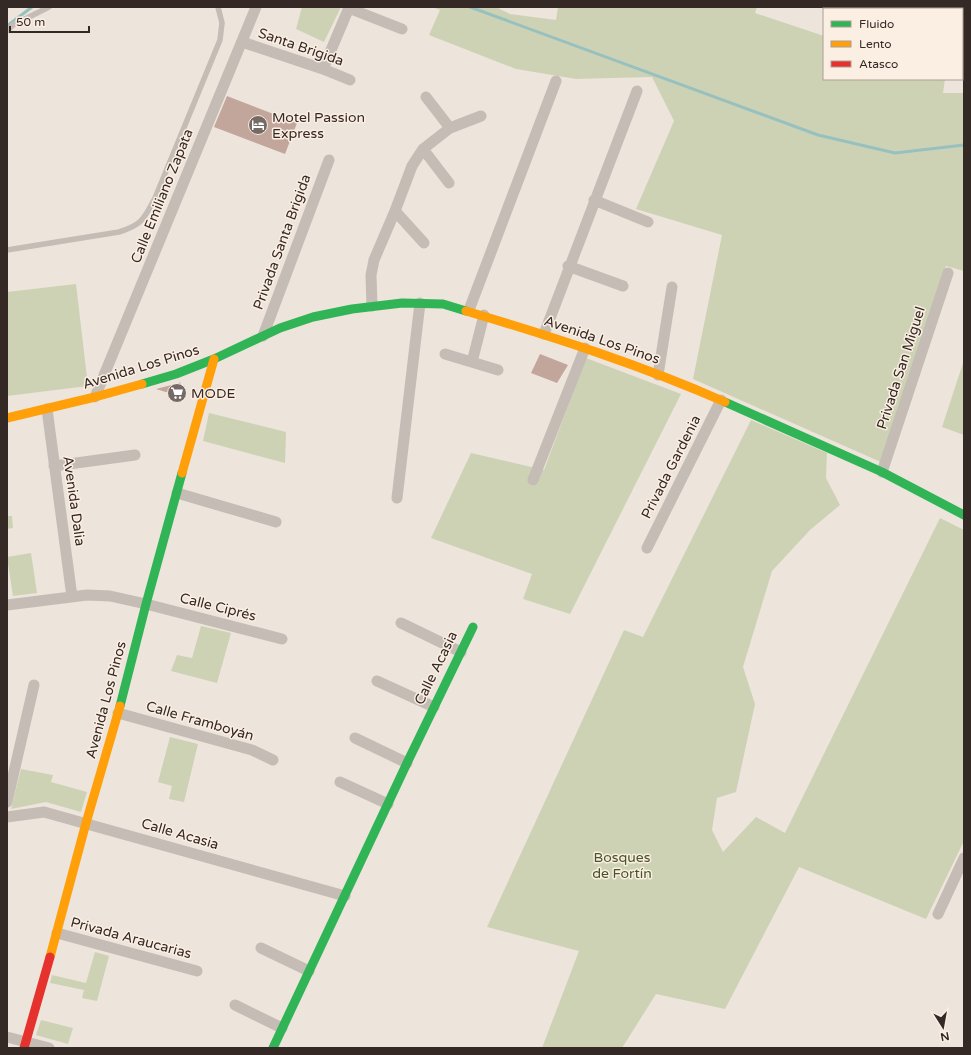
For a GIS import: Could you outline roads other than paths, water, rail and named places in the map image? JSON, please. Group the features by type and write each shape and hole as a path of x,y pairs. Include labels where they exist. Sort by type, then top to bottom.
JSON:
{"street":[{"name":"Calle Emiliano Zapata","path":"95,397 256,7"},
{"path":"323,69 348,10 351,9 402,29"},
{"name":"Santa Brigida","path":"242,42 323,69 350,80"},
{"path":"469,310 556,81"},
{"path":"544,334 568,266 637,91"},
{"path":"426,97 450,128"},
{"path":"372,306 371,275 374,260 412,166 423,149 450,128 481,116"},
{"path":"423,149 449,183"},
{"name":"Privada Santa Brigida","path":"263,336 329,160"},
{"path":"594,200 648,222"},
{"path":"395,211 424,243"},
{"path":"568,266 623,286"},
{"name":"Privada San Miguel","path":"882,472 948,273"},
{"path":"658,374 672,287"},
{"name":"Avenida Los Pinos","path":"7,418 95,397 176,374 214,359 263,336 313,317 372,306 402,303 443,304 469,310 544,334 680,382 882,472 964,515"},
{"path":"397,498 420,303"},
{"path":"472,362 484,315"},
{"path":"533,480 585,348"},
{"path":"445,354 498,370"},
{"name":"Avenida Los Pinos","path":"25,1045 118,713 176,493 214,359"},
{"name":"Privada Gardenia","path":"647,548 722,400"},
{"name":"Avenida Dalia","path":"47,409 72,597"},
{"path":"54,466 135,455"},
{"path":"176,493 276,522"},
{"name":"Calle Ciprés","path":"7,605 100,595 146,604 282,639"},
{"path":"401,623 461,652"},
{"name":"Calle Acasia","path":"273,1048 407,763 473,627"},
{"path":"377,681 434,707"},
{"path":"7,802 34,685"},
{"name":"Calle Framboyán","path":"118,713 252,750 273,760"},
{"path":"355,738 407,763"},
{"path":"340,782 388,804"},
{"name":"Calle Acasia","path":"7,817 44,812 345,896"},
{"path":"938,914 964,858"},
{"name":"Privada Araucarias","path":"57,933 197,972"},
{"path":"261,948 310,971"},
{"path":"235,1005 282,1028"},
{"path":"7,1037 25,1045 49,1048"}],"lane":[{"path":"7,31 14,25 49,7"},
{"path":"7,250 119,232 133,228 145,217 155,198 220,40 222,23 218,7"}],"waterway":[{"path":"7,26 32,7"},
{"path":"470,7 818,135 895,153 964,145"}],"place":[{"name":"Motel Passion Express","path":"258,125"},
{"name":"MODE","path":"177,393"}],"park label":[{"name":"Bosques de Fortín","path":"622,866"}]}
